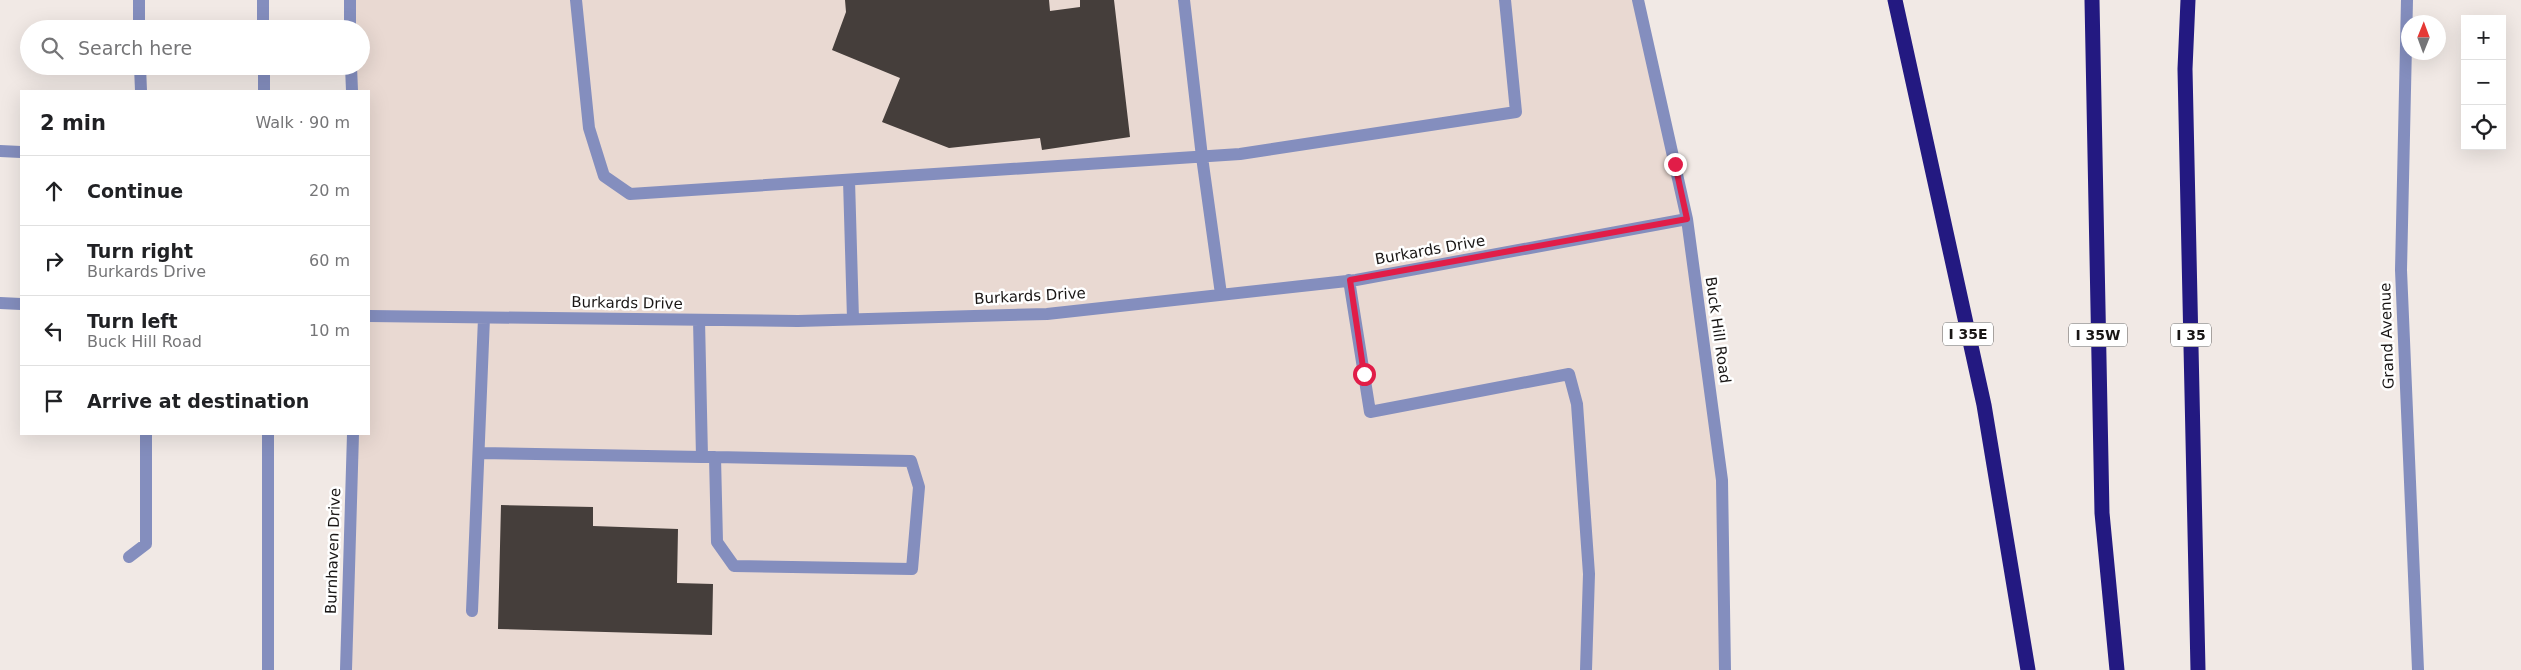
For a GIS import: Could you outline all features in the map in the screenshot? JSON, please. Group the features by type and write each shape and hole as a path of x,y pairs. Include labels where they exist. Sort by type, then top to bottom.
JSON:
{"highway":[{"name":"I 35E","path":"1895,0 1984,405 2028,670"},
{"name":"I 35W","path":"2092,0 2102,513 2117,670"},
{"name":"I 35","path":"2188,0 2185,69 2198,670"}],"street":[{"path":"139,0 139,20"},
{"path":"262,0 263,20"},
{"path":"350,0 350,20"},
{"path":"576,0 589,128 604,176 630,194 1240,154 1516,112 1505,0"},
{"path":"1184,0 1202,157 1221,294"},
{"name":"Buck Hill Road","path":"1638,0 1687,219 1722,480 1725,670"},
{"name":"Grand Avenue","path":"2407,0 2401,270 2418,670"},
{"path":"140,75 141,90"},
{"path":"264,75 264,90"},
{"path":"351,75 352,90"},
{"path":"0,151 20,152"},
{"path":"849,180 853,319"},
{"name":"Burkards Drive","path":"370,316 699,320 853,319 1047,314 1350,280 1687,219"},
{"path":"1350,280 1370,412 1569,374 1578,404 1590,574 1586,670"},
{"path":"0,303 20,304"},
{"path":"472,611 484,318"},
{"path":"699,320 702,457"},
{"path":"130,557 146,544 146,435"},
{"path":"268,435 268,670"},
{"name":"Burnhaven Drive","path":"346,670 353,435"},
{"path":"479,453 715,457 911,461 920,487 912,569 734,566 717,542 715,457"}],"shaded area":[{"path":"350,0 1639,0 1687,219 1722,480 1725,670 346,670 353,435 370,435 370,90 352,90 351,75 370,75 370,20 350,20"}],"building":[{"path":"845,0 1049,0 1050,11 1080,7 1080,0 1114,0 1130,137 1042,150 1040,138 949,148 882,122 900,78 832,50 846,12"},
{"path":"501,505 593,507 593,526 678,529 677,583 713,584 712,635 498,629"}],"route":[{"path":"1364,374 1350,280 1687,219 1675,164"}]}
